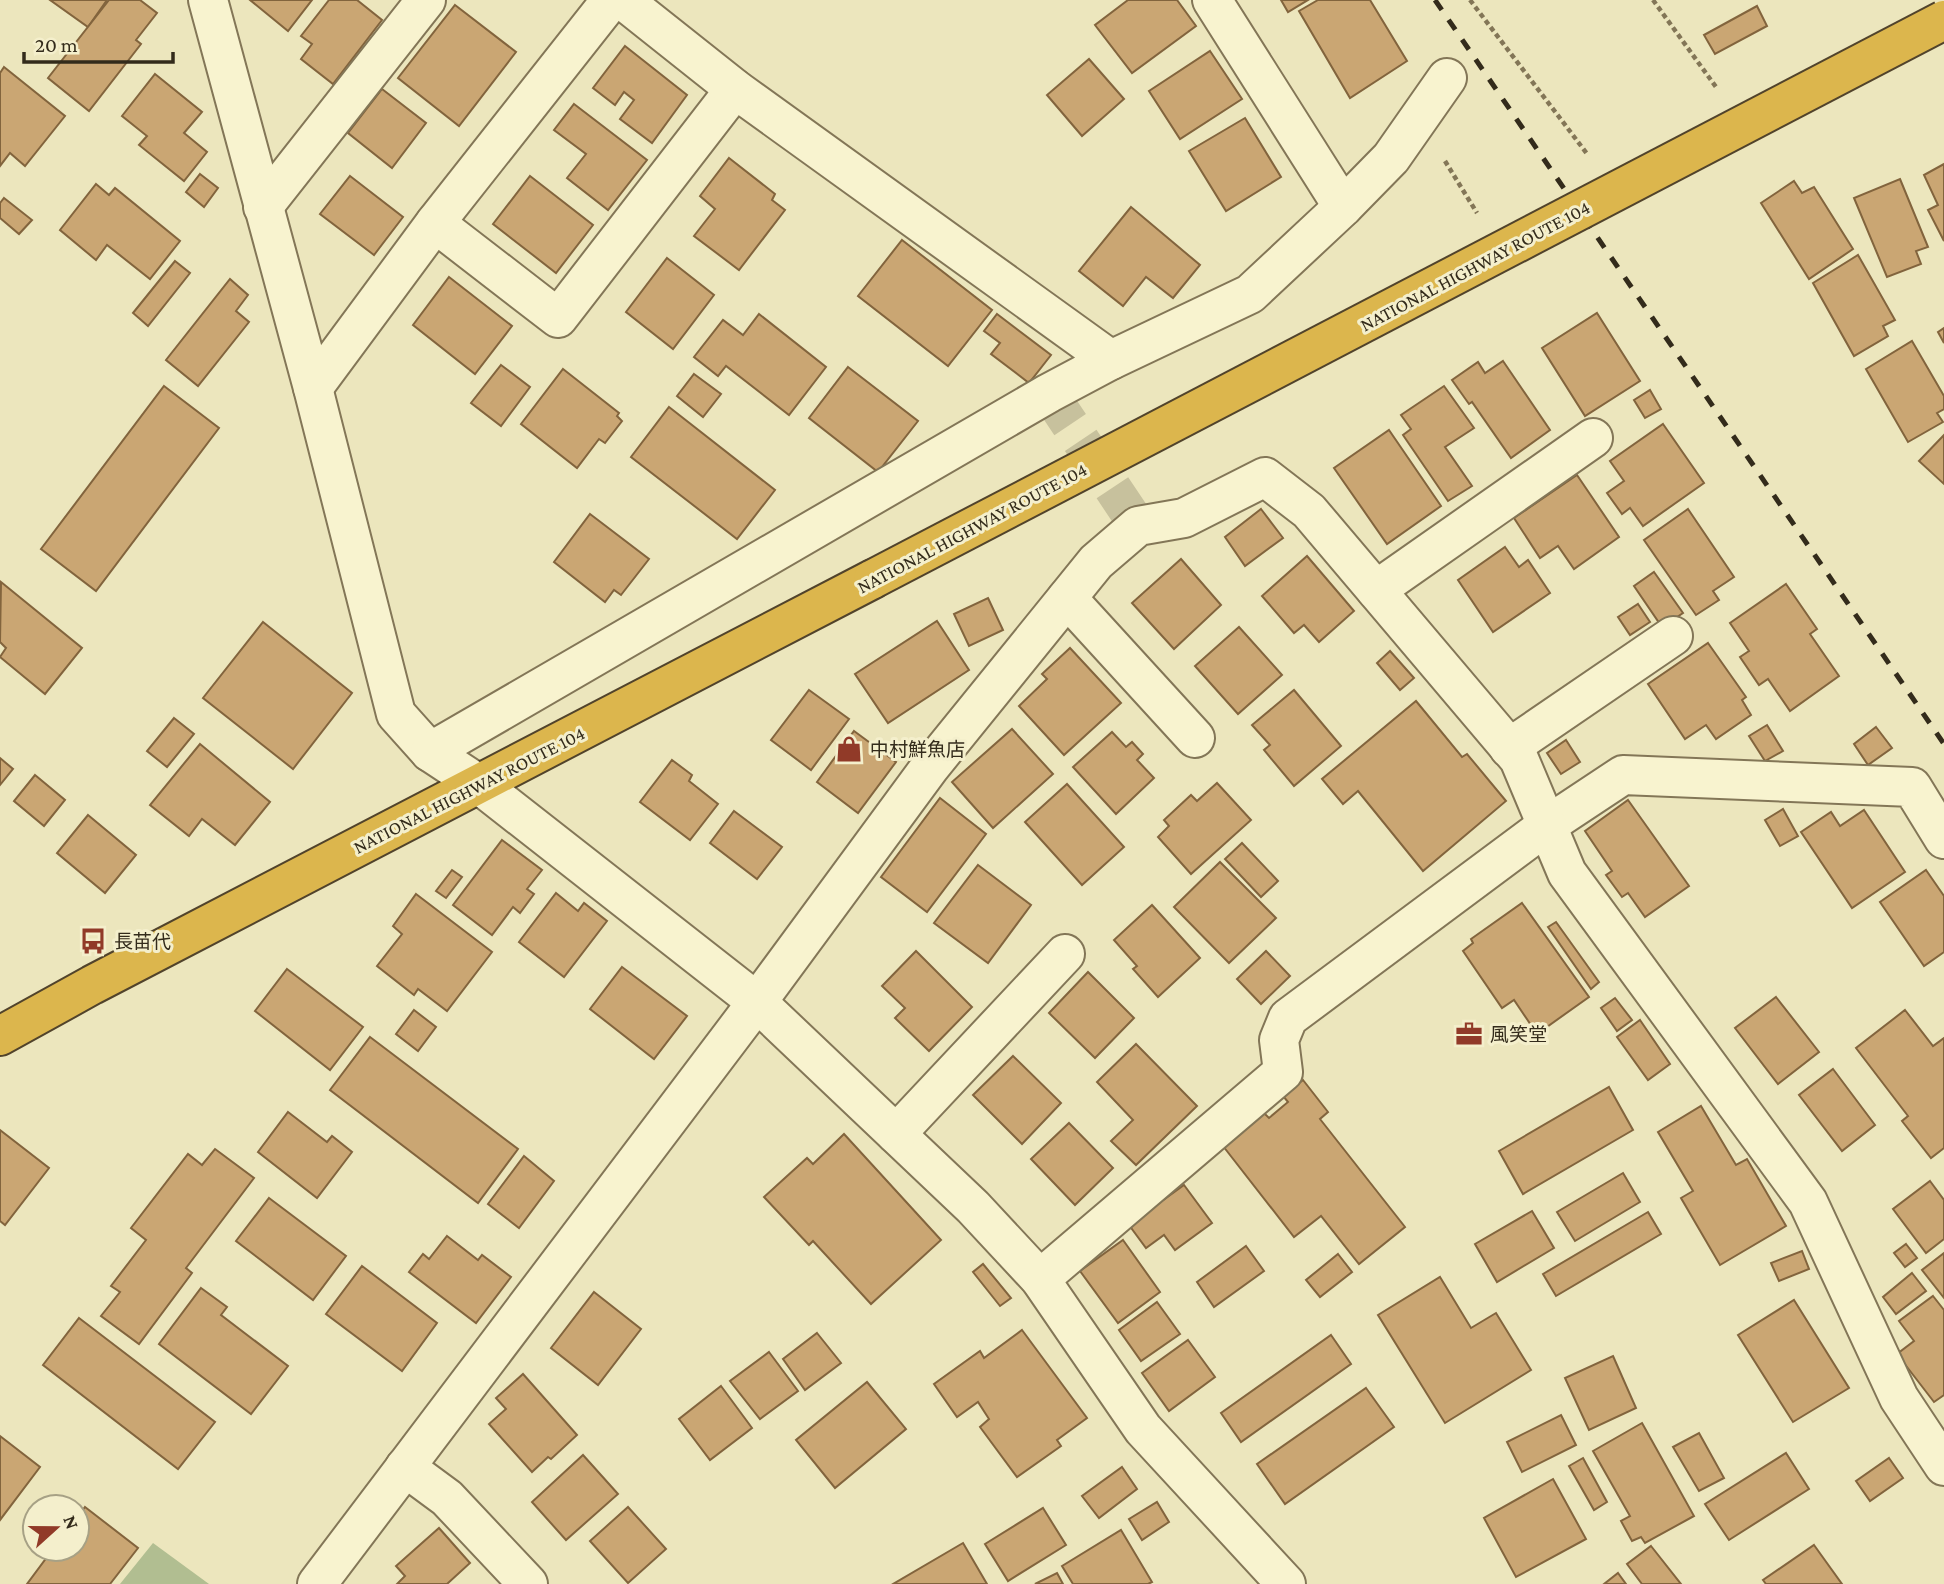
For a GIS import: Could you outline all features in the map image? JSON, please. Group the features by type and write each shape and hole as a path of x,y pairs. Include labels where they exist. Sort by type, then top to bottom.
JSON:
{"highway":[{"name":"NATIONAL HIGHWAY ROUTE 104","path":"0,1036 92,985 1944,20"}],"street":[{"path":"208,0 313,388 396,714 430,752 480,785 757,1003 973,1207 1040,1279 1143,1429 1286,1584"},
{"path":"263,207 426,0"},
{"path":"313,388 435,223 611,0"},
{"path":"623,0 735,89 1111,360"},
{"path":"1212,0 1343,207"},
{"path":"430,752 1049,393 1111,360 1250,294 1391,158 1447,78"},
{"path":"435,223 558,318 735,89"},
{"path":"1376,590 1593,438"},
{"path":"317,1584 757,1003 930,767 1096,562 1139,526 1184,518 1265,477 1309,511 1519,759 1567,873 1808,1202 1899,1398 1939,1450"},
{"path":"1067,598 1195,738"},
{"path":"1509,748 1673,636"},
{"path":"1040,1279 1283,1073 1279,1040 1288,1018 1546,826 1623,775 1912,787 1944,839"},
{"path":"896,1134 1065,954"},
{"path":"405,1467 447,1498 528,1584"}],"path":[{"path":"1470,0 1593,162"},
{"path":"1653,0 1723,96"}],"green space":[{"path":"153,1543 209,1584 120,1584"}],"building":[{"path":"50,0 107,0 88,27"},
{"path":"109,0 140,0 157,13 136,40 141,44 89,111 48,78"},
{"path":"250,0 312,0 288,31"},
{"path":"329,0 357,0 382,20 333,84 301,59 312,44 301,36"},
{"path":"1128,0 1177,0 1196,26 1132,73 1095,25"},
{"path":"1281,0 1308,0 1288,12"},
{"path":"1318,0 1370,0 1407,61 1350,98 1299,11"},
{"path":"455,5 516,52 459,126 398,78"},
{"path":"1757,6 1767,26 1715,54 1704,35"},
{"path":"625,46 687,95 652,143 620,119 634,100 624,92 615,105 593,88"},
{"path":"1210,51 1242,99 1180,139 1149,91"},
{"path":"1089,59 1124,99 1082,136 1047,95"},
{"path":"4,67 65,116 25,166 10,153 0,166 0,73"},
{"path":"155,74 202,112 184,133 207,152 184,181 139,145 147,136 122,116"},
{"path":"382,89 426,123 392,168 348,133"},
{"path":"574,104 647,160 608,210 567,178 586,154 554,130"},
{"path":"1245,118 1281,177 1226,211 1189,151"},
{"path":"729,158 775,194 772,200 785,210 739,270 694,236 715,209 700,196"},
{"path":"1944,164 1944,241 1928,210 1938,205 1924,175"},
{"path":"200,174 218,188 204,207 186,192"},
{"path":"350,176 403,217 374,255 320,214"},
{"path":"530,176 593,225 556,273 493,224"},
{"path":"1900,179 1928,247 1916,251 1921,264 1887,277 1854,198"},
{"path":"1794,181 1802,193 1814,187 1853,249 1809,279 1761,203"},
{"path":"96,184 109,195 115,188 180,241 150,279 107,245 96,260 60,230"},
{"path":"4,198 32,220 19,234 0,218 0,203"},
{"path":"1131,207 1200,265 1173,298 1146,277 1123,306 1079,271"},
{"path":"902,240 992,310 948,366 858,296"},
{"path":"1858,255 1895,320 1883,326 1888,336 1854,356 1813,283"},
{"path":"667,258 714,295 673,349 626,312"},
{"path":"175,261 190,273 148,326 133,313"},
{"path":"449,277 512,326 475,374 413,325"},
{"path":"230,279 248,295 236,311 249,322 198,386 166,360"},
{"path":"1597,313 1640,381 1585,416 1542,348"},
{"path":"759,314 826,367 789,415 726,366 718,376 694,357 723,320 743,335"},
{"path":"997,314 1051,355 1029,383 991,354 1000,343 984,331"},
{"path":"1944,328 1944,343 1938,332"},
{"path":"1912,341 1944,396 1944,409 1937,413 1943,422 1908,442 1866,369"},
{"path":"1503,361 1550,430 1511,458 1472,402 1469,404 1452,380 1478,362 1485,373"},
{"path":"501,365 530,387 501,426 471,403"},
{"path":"848,367 918,421 878,472 809,418"},
{"path":"563,369 619,413 617,416 622,421 605,443 599,439 577,468 521,424"},
{"path":"694,374 721,394 703,417 677,396"},
{"path":"164,386 219,428 96,591 41,549"},
{"path":"1444,386 1474,428 1445,447 1472,486 1448,501 1403,435 1411,429 1401,415"},
{"path":"1650,390 1661,409 1645,418 1634,400"},
{"path":"669,407 775,490 737,539 631,457"},
{"path":"1663,424 1704,483 1643,526 1630,508 1622,514 1607,493 1624,481 1610,461"},
{"path":"1389,430 1441,506 1387,544 1334,468"},
{"path":"1944,435 1944,484 1919,461"},
{"path":"1577,475 1619,537 1574,569 1558,546 1540,558 1514,518"},
{"path":"1261,509 1283,538 1245,566 1225,537"},
{"path":"1688,509 1734,577 1713,591 1719,600 1696,615 1644,540"},
{"path":"590,514 649,559 621,595 614,590 605,602 554,562"},
{"path":"1505,547 1519,567 1528,560 1550,593 1493,632 1458,580"},
{"path":"1307,556 1354,611 1319,642 1304,625 1294,633 1262,596"},
{"path":"1181,559 1221,605 1174,649 1132,603"},
{"path":"1654,572 1683,613 1662,627 1634,586"},
{"path":"1,582 82,648 45,694 0,657 6,648 0,642"},
{"path":"1786,584 1817,629 1810,634 1839,676 1790,711 1768,679 1759,685 1740,657 1749,651 1730,623"},
{"path":"988,598 1003,630 969,646 954,614"},
{"path":"1638,604 1650,622 1630,635 1618,617"},
{"path":"937,621 969,670 888,723 855,674"},
{"path":"263,622 352,693 293,769 203,698"},
{"path":"1239,627 1282,675 1238,714 1195,666"},
{"path":"1708,643 1746,697 1742,700 1751,715 1716,739 1706,725 1685,739 1648,684"},
{"path":"1070,648 1121,703 1064,755 1019,706 1047,679 1042,674"},
{"path":"1390,651 1414,678 1400,690 1377,663"},
{"path":"809,690 849,719 811,770 771,740"},
{"path":"1294,690 1341,746 1294,786 1264,750 1270,745 1252,725"},
{"path":"1416,701 1462,757 1467,754 1506,801 1423,871 1358,791 1343,804 1322,779"},
{"path":"174,718 194,734 167,767 147,751"},
{"path":"1767,725 1783,751 1765,761 1749,736"},
{"path":"1876,727 1892,748 1868,765 1854,744"},
{"path":"1012,729 1053,774 993,828 952,782"},
{"path":"854,731 896,762 858,813 817,782"},
{"path":"1112,732 1126,747 1132,742 1143,754 1137,760 1154,778 1116,814 1073,767"},
{"path":"1566,740 1580,762 1561,774 1547,753"},
{"path":"200,744 270,802 235,845 202,819 189,836 150,805"},
{"path":"0,758 13,769 0,785"},
{"path":"672,760 692,775 689,781 718,804 690,840 640,802"},
{"path":"35,775 65,800 44,826 14,801"},
{"path":"1217,783 1251,820 1191,874 1158,837 1169,826 1164,820 1191,795 1197,801"},
{"path":"1067,784 1124,847 1082,885 1025,822"},
{"path":"940,798 986,834 927,912 881,877"},
{"path":"1628,800 1689,886 1645,917 1628,893 1622,897 1606,875 1612,871 1585,831"},
{"path":"1783,809 1798,836 1780,846 1765,820"},
{"path":"1864,810 1905,872 1852,908 1801,832 1831,812 1840,826"},
{"path":"734,811 782,847 757,879 710,843"},
{"path":"88,815 136,855 105,893 57,853"},
{"path":"502,840 542,870 527,889 534,894 520,913 513,907 492,935 453,905"},
{"path":"1242,843 1278,881 1261,897 1225,859"},
{"path":"1220,862 1276,918 1229,963 1174,907"},
{"path":"978,865 1031,905 988,963 934,923"},
{"path":"452,870 462,877 446,898 436,891"},
{"path":"1926,870 1944,896 1944,952 1924,966 1880,902"},
{"path":"556,893 578,911 584,903 607,921 564,977 519,942"},
{"path":"416,894 492,952 447,1011 418,989 414,995 377,966 402,934 393,926"},
{"path":"1522,903 1589,997 1537,1034 1514,1000 1502,1008 1463,951 1473,943 1471,939"},
{"path":"1152,905 1200,958 1158,997 1133,969 1137,966 1114,940"},
{"path":"1556,922 1599,982 1591,989 1548,927"},
{"path":"916,951 972,1007 929,1051 895,1018 905,1008 882,986"},
{"path":"1266,951 1290,976 1261,1004 1237,979"},
{"path":"622,967 687,1016 654,1059 590,1009"},
{"path":"287,969 363,1027 330,1070 255,1011"},
{"path":"1088,972 1134,1018 1095,1058 1049,1013"},
{"path":"1776,997 1819,1052 1778,1084 1735,1028"},
{"path":"1615,998 1632,1020 1617,1031 1601,1008"},
{"path":"414,1010 436,1027 418,1051 396,1034"},
{"path":"1905,1010 1933,1046 1944,1038 1944,1148 1931,1158 1902,1121 1908,1116 1856,1048"},
{"path":"1640,1020 1670,1064 1648,1080 1617,1037"},
{"path":"370,1037 518,1149 478,1203 330,1090"},
{"path":"1136,1044 1197,1106 1136,1165 1111,1141 1133,1120 1097,1082"},
{"path":"1013,1056 1061,1103 1022,1144 973,1095"},
{"path":"1833,1069 1875,1125 1842,1151 1799,1095"},
{"path":"1303,1080 1328,1112 1320,1119 1405,1227 1359,1264 1321,1216 1294,1237 1223,1146 1264,1113 1269,1118 1288,1102 1283,1096"},
{"path":"1609,1087 1633,1130 1523,1194 1499,1151"},
{"path":"1701,1106 1736,1165 1747,1159 1786,1226 1720,1265 1681,1198 1693,1191 1658,1132"},
{"path":"288,1112 327,1142 332,1136 352,1152 317,1198 258,1152"},
{"path":"1069,1123 1113,1168 1075,1205 1031,1159"},
{"path":"0,1130 49,1168 5,1225 0,1221"},
{"path":"844,1134 941,1240 871,1304 813,1241 809,1245 764,1197 807,1158 813,1164"},
{"path":"215,1149 254,1178 186,1268 192,1273 139,1344 101,1316 120,1292 111,1286 146,1240 131,1228 188,1154 202,1165"},
{"path":"524,1156 554,1181 519,1228 488,1204"},
{"path":"1623,1173 1640,1202 1575,1241 1557,1212"},
{"path":"1930,1181 1944,1200 1944,1239 1926,1253 1893,1209"},
{"path":"1184,1185 1212,1223 1175,1250 1164,1235 1146,1248 1129,1225"},
{"path":"269,1198 346,1256 313,1300 236,1241"},
{"path":"1532,1211 1554,1248 1497,1282 1475,1244"},
{"path":"1648,1212 1661,1234 1556,1296 1543,1274"},
{"path":"447,1236 478,1260 482,1255 511,1277 476,1323 409,1272 423,1254 429,1259"},
{"path":"1123,1240 1160,1292 1118,1323 1080,1271"},
{"path":"1906,1244 1917,1258 1905,1267 1894,1253"},
{"path":"1246,1246 1264,1271 1214,1307 1197,1282"},
{"path":"1802,1251 1809,1269 1779,1281 1771,1263"},
{"path":"1944,1253 1944,1298 1922,1270"},
{"path":"1338,1254 1352,1272 1320,1297 1306,1280"},
{"path":"983,1264 1011,1298 1000,1306 973,1272"},
{"path":"362,1266 437,1323 402,1371 326,1314"},
{"path":"1912,1273 1926,1291 1896,1314 1883,1297"},
{"path":"1440,1277 1471,1328 1496,1313 1531,1370 1445,1423 1378,1315"},
{"path":"201,1288 227,1307 221,1315 288,1366 251,1414 159,1344"},
{"path":"594,1292 641,1329 598,1385 551,1348"},
{"path":"1933,1296 1944,1310 1944,1395 1934,1402 1897,1354 1914,1341 1899,1321"},
{"path":"1794,1300 1849,1388 1793,1422 1738,1335"},
{"path":"1157,1302 1180,1334 1141,1361 1119,1330"},
{"path":"79,1318 215,1422 178,1469 43,1365"},
{"path":"1022,1330 1087,1418 1057,1440 1061,1446 1017,1477 980,1427 989,1419 978,1402 957,1417 934,1384 980,1351 984,1358"},
{"path":"817,1333 841,1363 805,1390 783,1359"},
{"path":"1331,1335 1351,1364 1241,1442 1221,1413"},
{"path":"1188,1340 1215,1377 1169,1411 1142,1373"},
{"path":"769,1352 798,1391 760,1419 730,1381"},
{"path":"1613,1356 1636,1408 1589,1430 1565,1378"},
{"path":"523,1374 577,1435 532,1472 489,1424 506,1409 496,1398"},
{"path":"867,1382 906,1429 835,1488 796,1440"},
{"path":"721,1386 752,1428 710,1460 679,1419"},
{"path":"1366,1388 1394,1427 1285,1504 1257,1464"},
{"path":"1561,1415 1576,1445 1522,1472 1507,1442"},
{"path":"1642,1423 1694,1516 1645,1543 1641,1537 1632,1541 1621,1521 1630,1516 1593,1451"},
{"path":"1699,1433 1724,1478 1699,1491 1673,1447"},
{"path":"0,1436 40,1467 0,1520"},
{"path":"1786,1453 1809,1489 1729,1540 1705,1504"},
{"path":"583,1455 618,1494 566,1540 532,1502"},
{"path":"1583,1458 1607,1502 1594,1510 1569,1466"},
{"path":"1889,1458 1903,1478 1870,1501 1856,1481"},
{"path":"1122,1467 1137,1489 1099,1518 1082,1496"},
{"path":"1553,1479 1586,1539 1516,1577 1484,1518"},
{"path":"1157,1502 1169,1522 1142,1540 1129,1519"},
{"path":"628,1507 666,1549 628,1583 590,1541"},
{"path":"1043,1508 1066,1545 1008,1581 985,1544"},
{"path":"91,1512 138,1548 110,1584 27,1584 43,1563 91,1563"},
{"path":"439,1528 470,1563 447,1584 397,1584 405,1576 396,1566"},
{"path":"1121,1530 1152,1582 1073,1584 1062,1566"},
{"path":"963,1543 987,1584 893,1584"},
{"path":"1814,1545 1842,1584 1766,1584 1763,1580"},
{"path":"1651,1546 1681,1584 1642,1584 1627,1564"},
{"path":"1057,1573 1063,1584 1035,1584"},
{"path":"1618,1573 1626,1584 1604,1584"}],"tunnel":[{"path":"1049,393 1138,526"}],"railway":[{"path":"1435,0 1944,744"}],"place":[{"name":"中村鮮魚店","path":"849,749"},
{"name":"長苗代","path":"93,941"},
{"name":"風笑堂","path":"1469,1034"}]}
